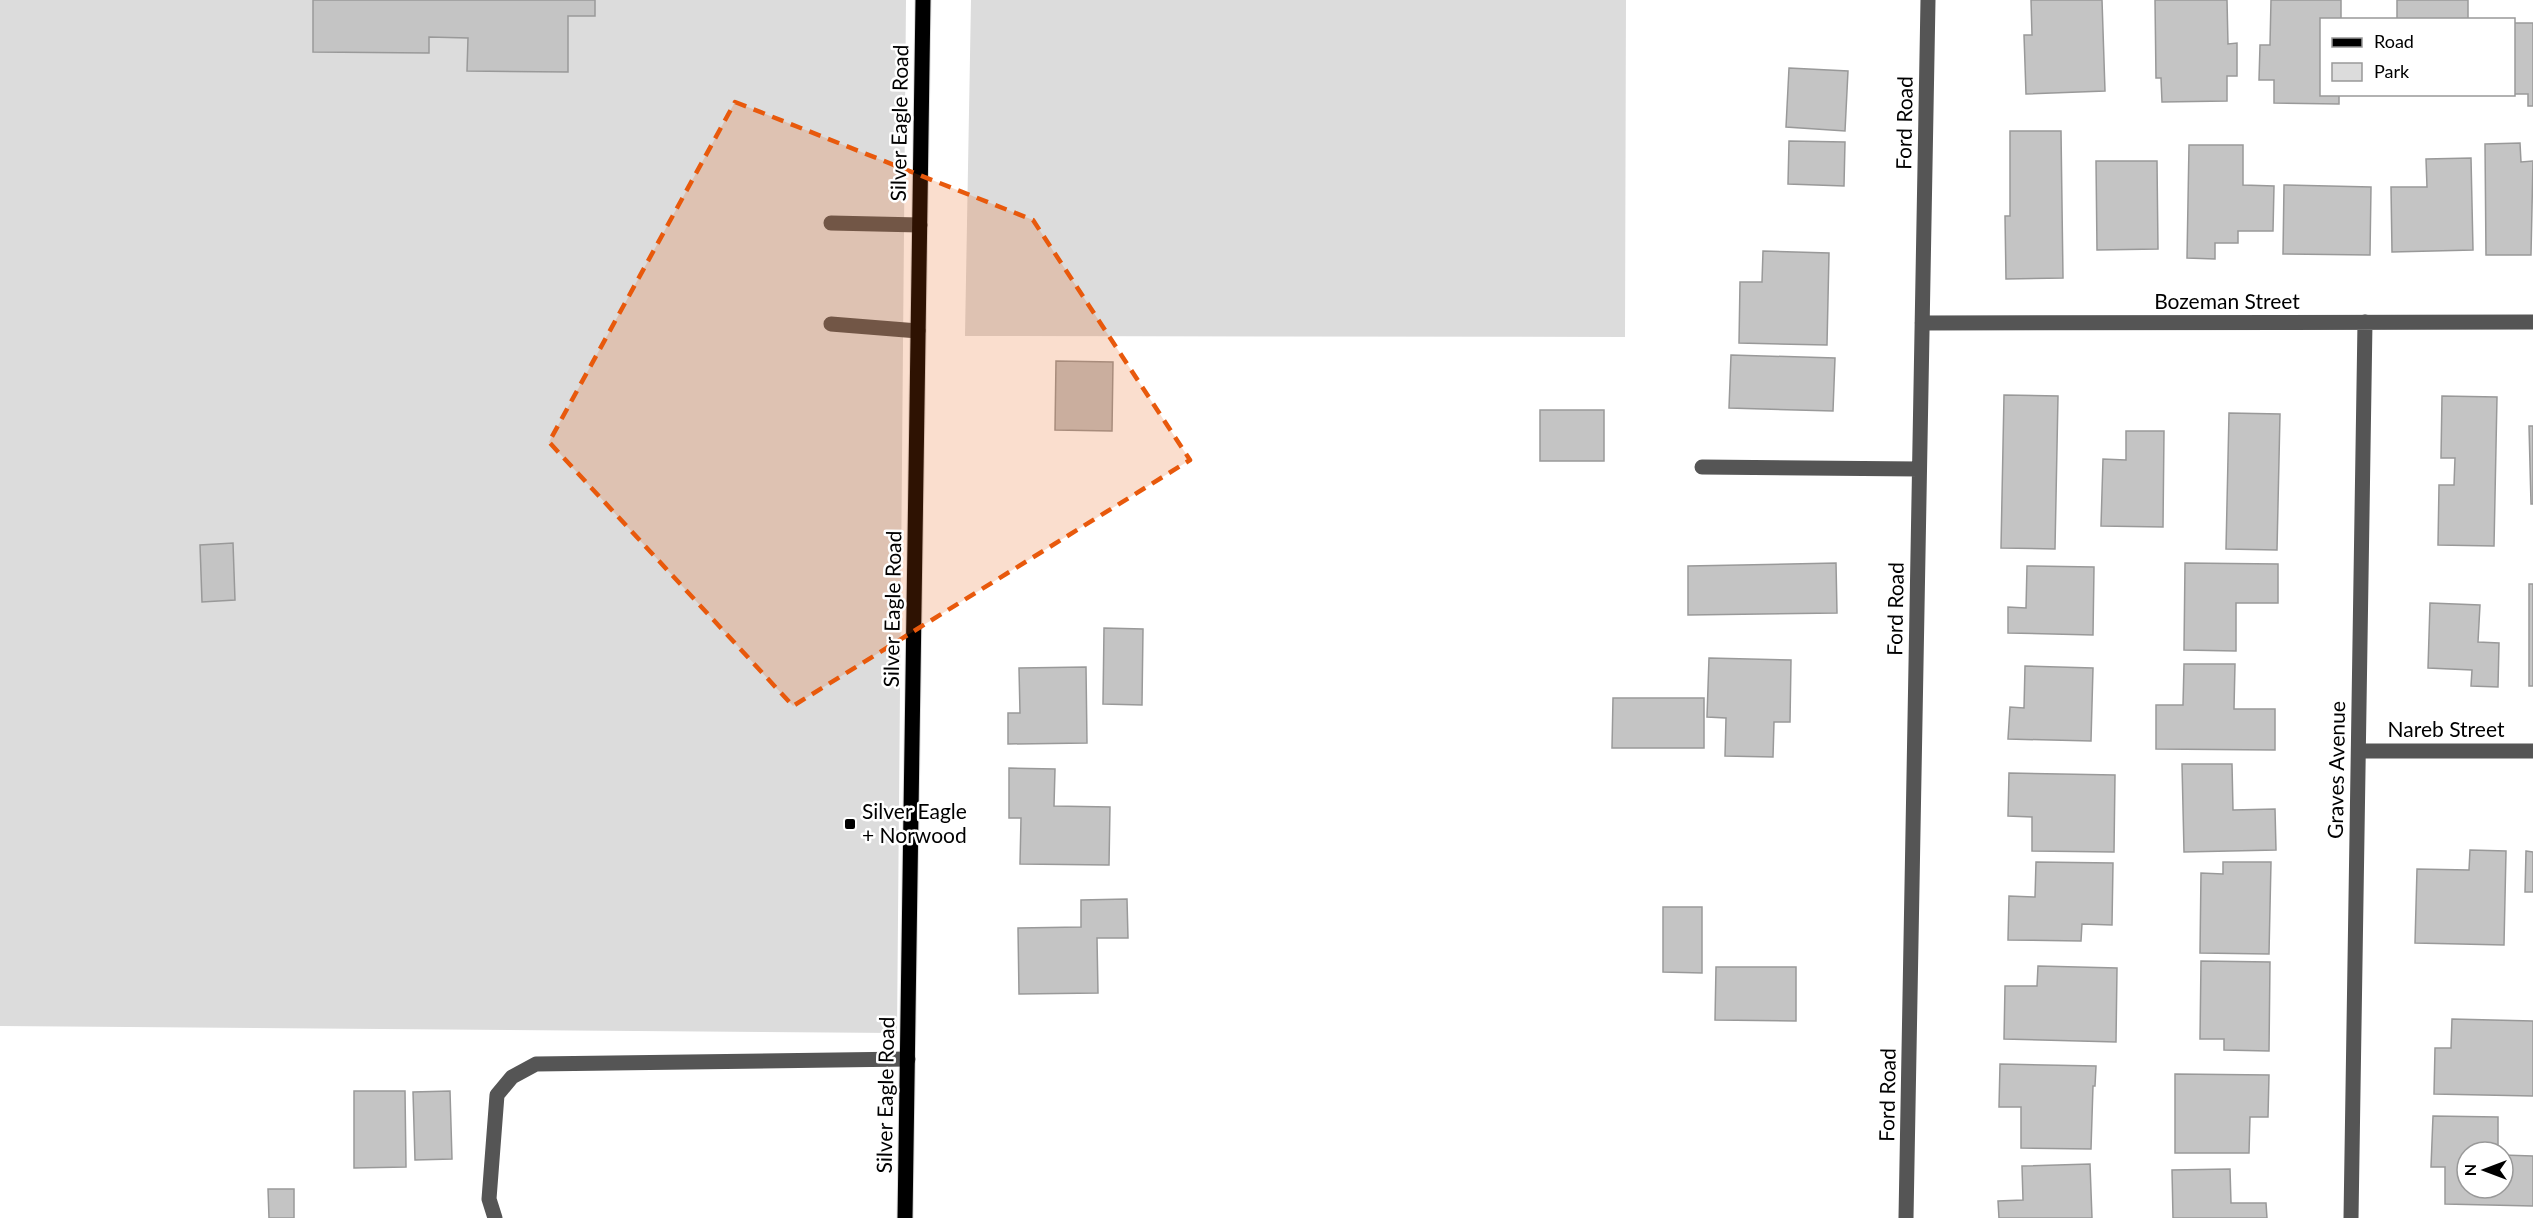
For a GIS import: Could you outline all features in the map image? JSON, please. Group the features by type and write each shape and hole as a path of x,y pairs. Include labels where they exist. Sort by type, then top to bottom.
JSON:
{"main road":[{"name":"Silver Eagle Road","path":"905,1218 923,0"}],"street":[{"name":"Ford Road","path":"1906,1218 1928,0"},
{"path":"831,223 920,225"},
{"name":"Graves Avenue","path":"2351,1218 2365,322"},
{"name":"Bozeman Street","path":"1922,323 2533,322"},
{"path":"831,324 918,332"},
{"path":"1702,467 1919,469"},
{"name":"Nareb Street","path":"2359,751 2533,751"},
{"path":"495,1218 489,1198 497,1095 512,1077 536,1064 908,1059"}],"highlighted area":[{"path":"735,102 1033,220 1190,460 793,706 549,442"}],"green space":[{"path":"0,0 906,0 897,1033 0,1026"},
{"path":"971,0 1626,0 1625,337 965,336"}],"building":[{"path":"313,0 595,0 595,16 568,16 568,72 467,71 468,38 429,37 429,53 313,52"},
{"path":"2031,0 2102,0 2105,91 2026,94 2024,35 2032,35"},
{"path":"2155,0 2227,0 2228,44 2237,43 2237,76 2227,76 2227,101 2162,102 2161,78 2156,78"},
{"path":"2271,0 2341,0 2341,18 2320,18 2320,96 2339,96 2339,104 2274,103 2274,80 2259,80 2260,45 2270,45"},
{"path":"2397,0 2468,0 2468,18 2397,18"},
{"path":"2515,23 2533,23 2533,106 2528,106 2528,94 2515,94"},
{"path":"1789,68 1848,71 1845,131 1786,127"},
{"path":"2010,131 2061,131 2063,278 2006,279 2005,216 2010,216"},
{"path":"1789,141 1845,142 1844,186 1788,184"},
{"path":"2520,143 2521,162 2533,161 2531,255 2486,255 2485,144"},
{"path":"2189,145 2243,145 2243,185 2274,186 2273,231 2238,231 2238,243 2215,243 2215,259 2187,258"},
{"path":"2471,158 2473,250 2392,252 2391,187 2427,187 2426,159"},
{"path":"2096,161 2157,161 2158,249 2097,250"},
{"path":"2284,185 2371,187 2370,255 2283,254"},
{"path":"1763,251 1829,253 1827,345 1739,343 1740,282 1762,282"},
{"path":"1731,355 1835,358 1833,411 1729,408"},
{"path":"1056,361 1113,362 1112,431 1055,430"},
{"path":"2004,395 2058,396 2055,549 2001,548"},
{"path":"2442,396 2497,397 2494,546 2438,545 2439,485 2454,485 2455,458 2441,458"},
{"path":"1540,410 1604,410 1604,461 1540,461"},
{"path":"2229,413 2280,414 2277,550 2226,549"},
{"path":"2529,426 2533,426 2533,504 2531,504"},
{"path":"2126,431 2164,431 2163,527 2101,526 2103,459 2126,460"},
{"path":"233,543 235,600 202,602 200,545"},
{"path":"1836,563 1837,613 1688,615 1688,566"},
{"path":"2185,563 2278,564 2278,603 2236,603 2236,651 2184,650"},
{"path":"2027,566 2094,567 2093,635 2008,633 2008,607 2026,608"},
{"path":"2529,584 2533,584 2533,686 2529,686"},
{"path":"2430,603 2480,605 2478,642 2499,643 2498,687 2471,686 2472,670 2428,668"},
{"path":"1104,628 1143,629 1142,705 1103,704"},
{"path":"1709,658 1791,660 1790,722 1774,722 1773,757 1725,756 1726,718 1707,717"},
{"path":"2184,664 2235,664 2234,709 2275,709 2275,750 2156,749 2156,705 2183,705"},
{"path":"2025,666 2093,668 2091,741 2008,739 2010,707 2024,708"},
{"path":"1086,667 1087,743 1008,744 1008,713 1020,713 1019,668"},
{"path":"1613,698 1704,698 1704,748 1612,748"},
{"path":"2182,764 2232,764 2233,810 2275,809 2276,850 2184,852"},
{"path":"1009,768 1055,769 1054,806 1110,807 1109,865 1020,864 1021,818 1009,818"},
{"path":"2009,773 2115,775 2114,852 2032,851 2032,817 2008,816"},
{"path":"2470,850 2506,851 2504,945 2415,943 2417,869 2469,870"},
{"path":"2526,851 2533,852 2533,892 2525,892"},
{"path":"2036,862 2113,863 2112,925 2082,924 2081,941 2008,940 2009,896 2035,897"},
{"path":"2223,862 2271,862 2269,954 2200,953 2201,873 2223,874"},
{"path":"1127,899 1128,938 1097,938 1098,993 1019,994 1018,928 1081,927 1081,900"},
{"path":"1663,907 1702,907 1702,973 1663,972"},
{"path":"2201,961 2270,962 2269,1051 2224,1050 2224,1039 2200,1039"},
{"path":"2038,966 2117,968 2116,1042 2004,1039 2005,986 2037,986"},
{"path":"1716,967 1796,967 1796,1021 1715,1020"},
{"path":"2452,1019 2533,1021 2533,1096 2434,1094 2435,1048 2451,1048"},
{"path":"2000,1064 2096,1066 2091,1149 2021,1148 2021,1107 1999,1107"},
{"path":"2175,1074 2269,1075 2268,1117 2250,1117 2249,1153 2175,1153"},
{"path":"354,1091 405,1091 406,1167 354,1168"},
{"path":"450,1091 452,1159 415,1160 413,1092"},
{"path":"2433,1116 2498,1117 2498,1140 2455,1140 2455,1200 2515,1200 2515,1155 2533,1156 2533,1206 2445,1204 2445,1167 2431,1167"},
{"path":"2090,1164 2092,1218 1999,1218 1998,1201 2023,1200 2022,1166"},
{"path":"2230,1169 2231,1203 2266,1203 2267,1218 2173,1218 2172,1170"},
{"path":"268,1189 294,1189 294,1218 269,1218"}],"place":[{"name":"Silver Eagle + Norwood","path":"850,824"}]}
